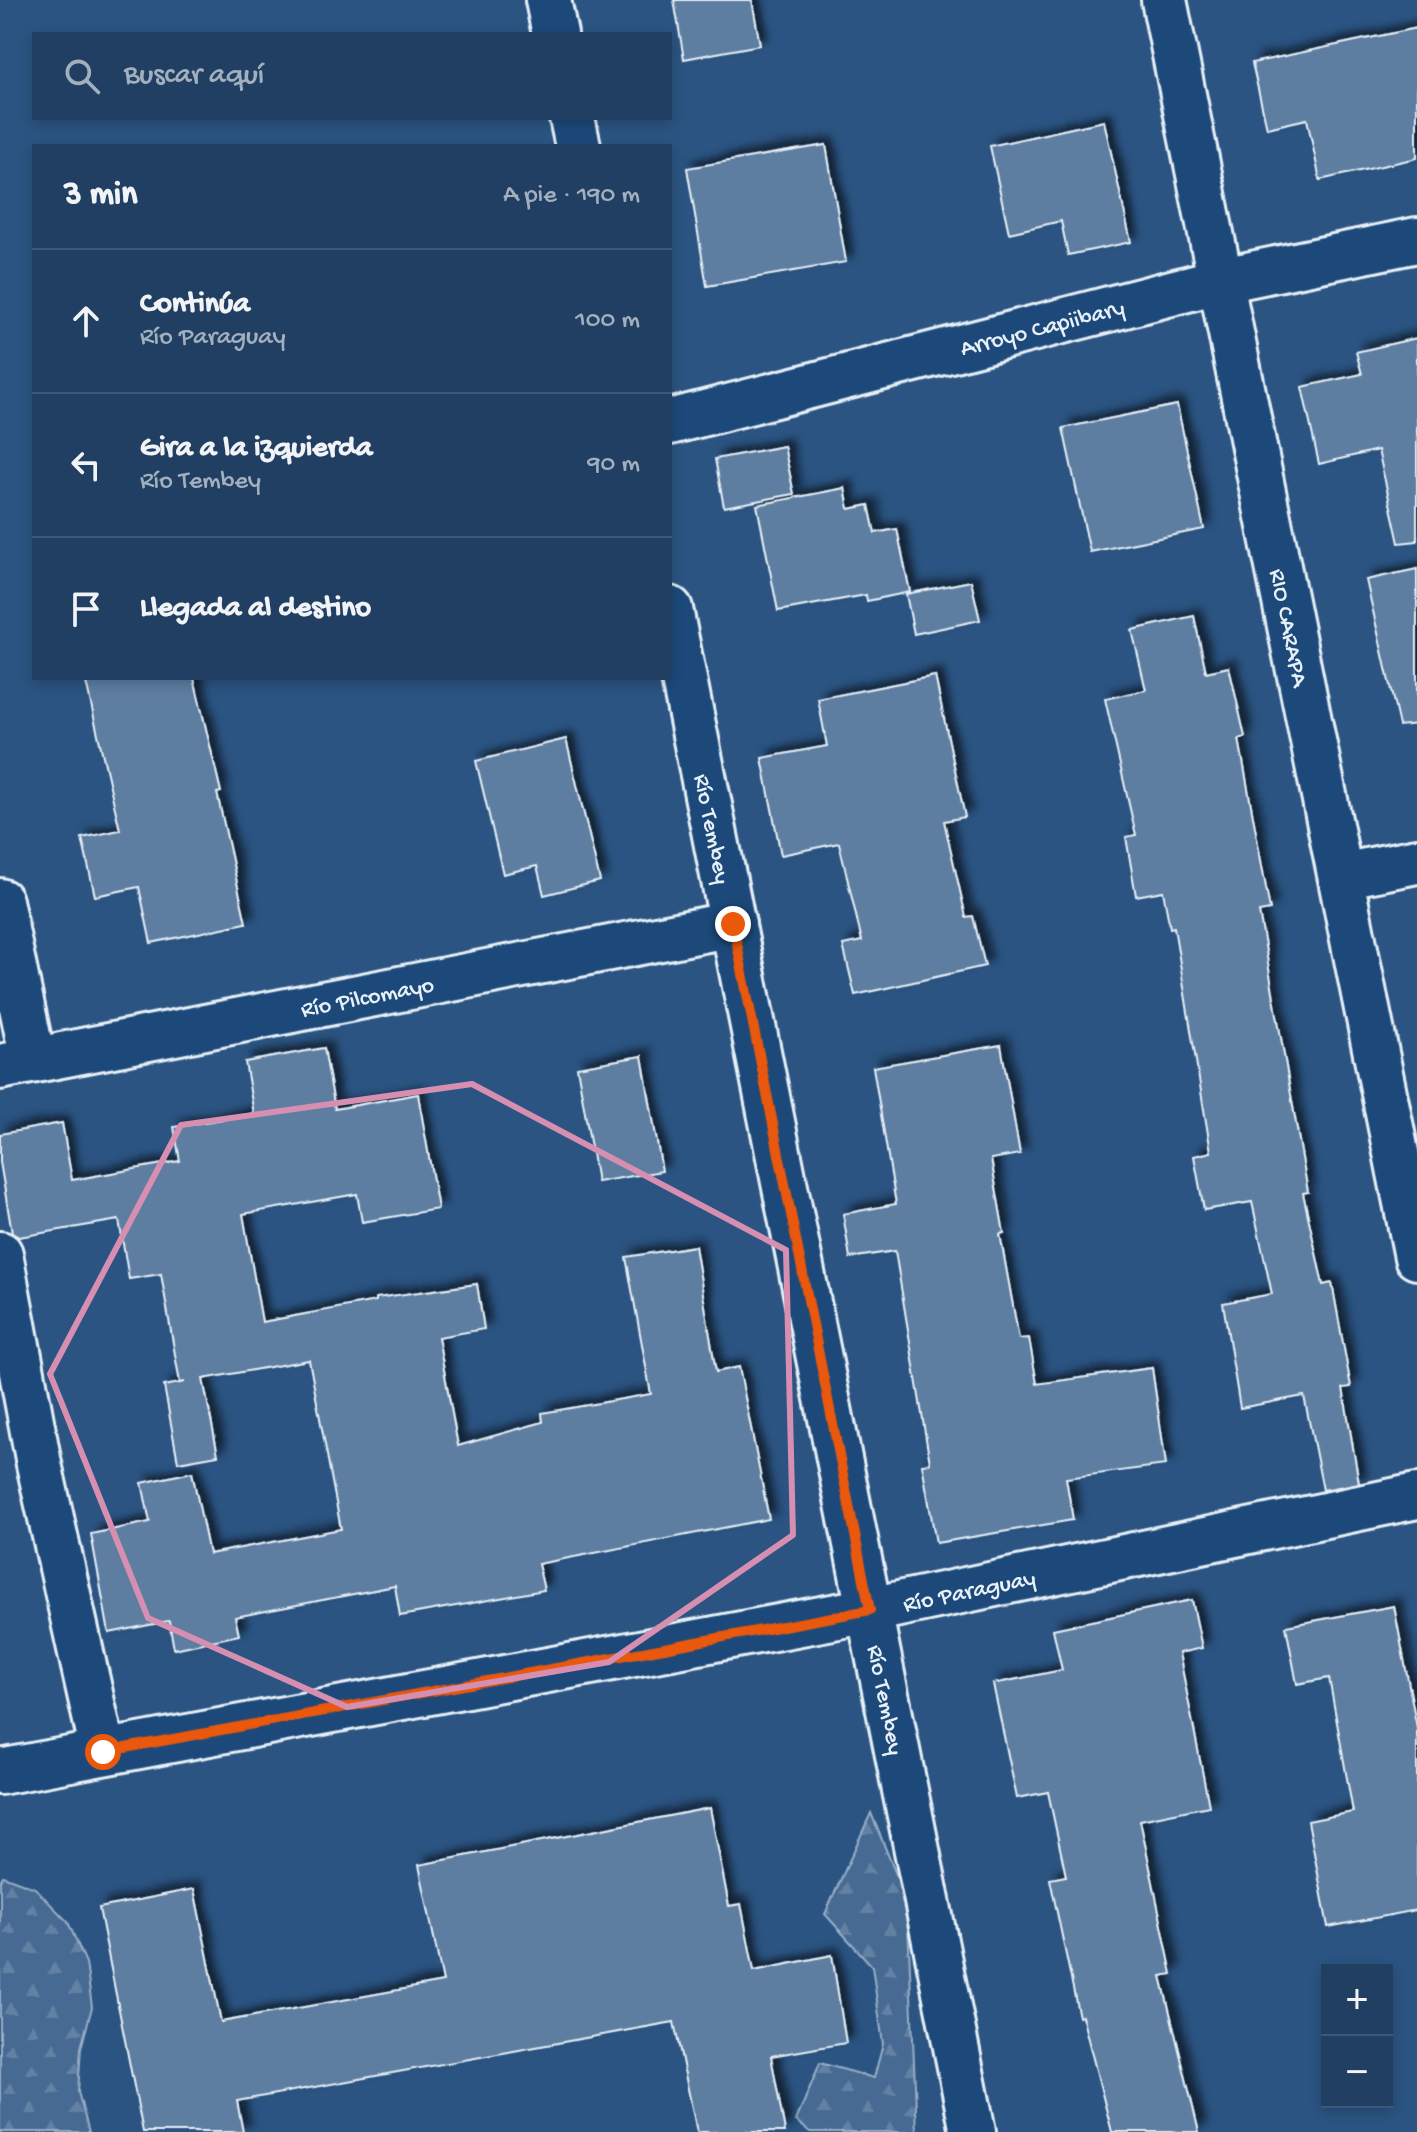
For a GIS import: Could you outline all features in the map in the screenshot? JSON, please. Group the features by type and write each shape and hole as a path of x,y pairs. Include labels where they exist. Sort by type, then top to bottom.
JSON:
{"street":[{"path":"548,0 555,32"},
{"name":"RIO CARAPA","path":"1164,0 1218,281 1417,1257"},
{"path":"572,120 578,144"},
{"name":"Arroyo Capiibary","path":"672,421 1218,281 1417,240"},
{"name":"Río Tembey","path":"672,619 973,2132"},
{"path":"1341,876 1417,861"},
{"path":"0,901 16,1063"},
{"name":"Río Pilcomayo","path":"16,1063 733,924"},
{"path":"0,1254 39,1464 103,1752"},
{"name":"Río Paraguay","path":"0,1772 870,1610 1417,1496"}],"highlighted area":[{"path":"472,1084 786,1250 793,1535 609,1662 347,1707 148,1618 50,1374 181,1125"}],"green space":[{"path":"871,1813 907,1901 917,2132 810,2132 796,2121 820,2063 874,2078 883,2044 872,1966 825,1914"},
{"path":"3,1876 35,1888 68,1922 86,1963 92,2007 81,2048 78,2092 89,2132 0,2132 0,1881"}],"building":[{"path":"674,0 752,0 760,45 684,59"},
{"path":"1417,28 1417,158 1320,180 1307,119 1267,128 1252,63"},
{"path":"1104,121 1131,242 1068,255 1061,221 1009,233 990,146"},
{"path":"826,145 846,262 707,286 687,168"},
{"path":"1417,338 1417,541 1399,543 1378,450 1319,464 1302,387 1362,374 1356,352"},
{"path":"1177,405 1204,529 1090,552 1063,428"},
{"path":"784,446 794,494 724,507 715,459"},
{"path":"845,488 849,509 869,505 875,533 897,529 910,592 867,601 866,595 778,611 757,505"},
{"path":"1417,569 1417,724 1399,726 1366,580"},
{"path":"971,581 980,620 914,634 906,594"},
{"path":"1194,616 1206,672 1229,667 1245,737 1239,739 1270,910 1259,912 1308,1192 1303,1193 1323,1285 1332,1283 1351,1387 1343,1388 1359,1483 1323,1490 1304,1396 1240,1408 1223,1303 1272,1294 1252,1202 1204,1210 1194,1156 1211,1152 1174,927 1170,928 1163,891 1136,896 1126,837 1136,835 1105,699 1146,690 1132,630"},
{"path":"935,676 965,817 944,821 966,917 973,916 985,966 855,995 843,945 862,941 839,843 781,855 762,758 827,746 818,699"},
{"path":"85,680 194,680 221,792 217,793 246,923 151,943 139,887 95,896 82,838 120,830"},
{"path":"566,739 600,881 544,895 537,866 503,874 476,761"},
{"path":"1001,1045 1020,1154 991,1159 1004,1233 1000,1234 1019,1339 1029,1338 1037,1384 1152,1368 1166,1465 1066,1478 1073,1520 936,1543 922,1464 930,1463 895,1251 850,1258 843,1214 896,1204 873,1067"},
{"path":"324,1048 335,1109 418,1094 438,1209 362,1222 357,1194 243,1214 262,1322 376,1301 376,1298 477,1284 484,1329 438,1337 458,1446 543,1422 542,1413 651,1394 626,1257 695,1246 716,1372 739,1367 769,1519 538,1564 544,1590 400,1616 395,1586 235,1617 239,1635 174,1649 169,1621 109,1633 91,1534 150,1522 142,1483 192,1472 209,1554 341,1529 309,1360 203,1379 218,1455 178,1462 164,1386 180,1383 161,1274 129,1279 119,1220 19,1237 12,1233 0,1162 0,1134 62,1123 72,1180 180,1161 174,1127 254,1114 245,1062"},
{"path":"642,1056 662,1171 597,1182 577,1067"},
{"path":"1192,1600 1202,1648 1179,1653 1209,1806 1140,1820 1172,1974 1161,1976 1199,2132 1112,2132 1082,2016 1079,2017 1050,1879 1066,1876 1048,1792 1017,1798 993,1684 1062,1670 1053,1629"},
{"path":"1394,1606 1417,1728 1417,1910 1328,1927 1308,1821 1353,1812 1329,1678 1297,1684 1286,1626"},
{"path":"710,1808 729,1906 741,1904 754,1971 832,1955 846,2043 771,2056 785,2132 697,2132 674,2022 237,2101 243,2132 143,2132 99,1908 194,1889 221,2022 443,1982 419,1865"}],"route":[{"path":"103,1752 870,1610 733,924"}]}
